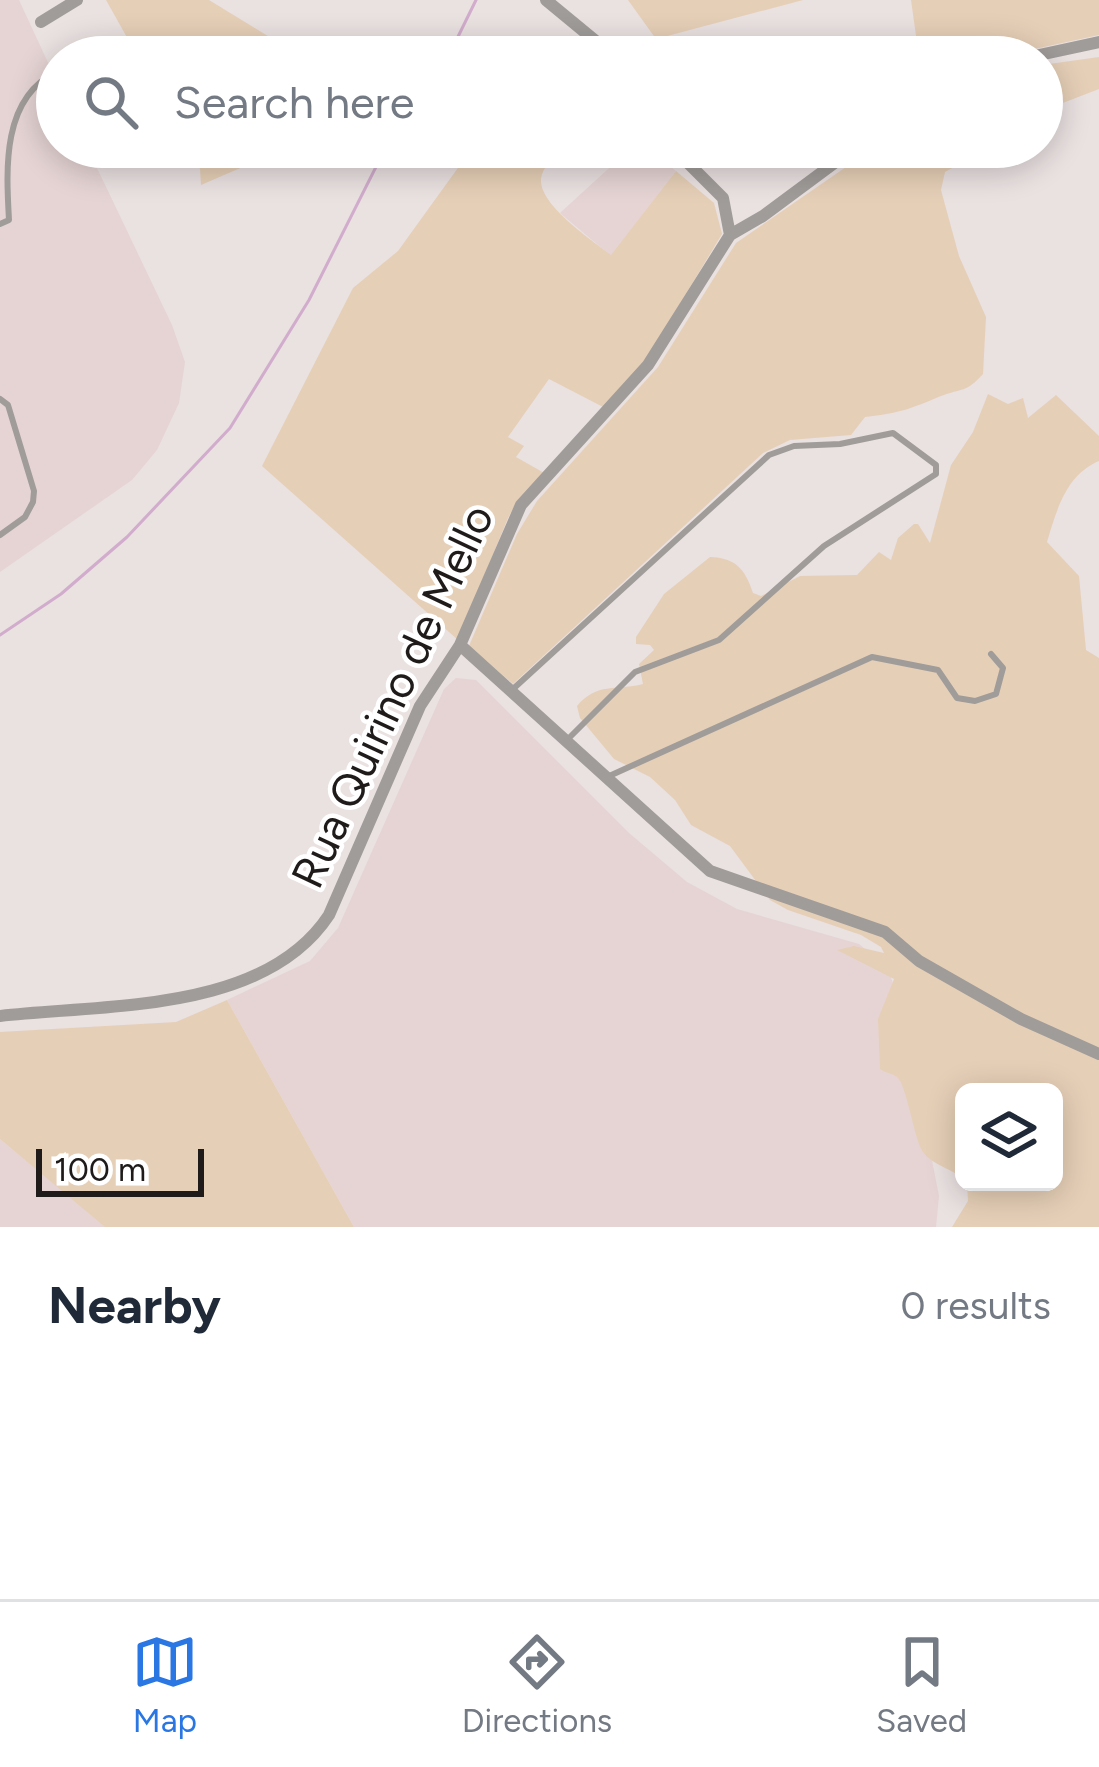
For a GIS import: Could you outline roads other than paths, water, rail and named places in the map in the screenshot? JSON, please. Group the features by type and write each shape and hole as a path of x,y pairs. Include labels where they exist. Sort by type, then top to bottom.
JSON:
{"street":[{"path":"41,22 77,0"},
{"path":"546,0 589,36"},
{"path":"1063,50 1099,43"},
{"path":"693,168 723,198 730,235"},
{"name":"Rua Quirino de Mello","path":"0,1016 158,1003 254,974 312,936 329,914 420,706 460,645 521,505 648,365 730,235 828,168"},
{"path":"460,645 710,872 868,924 920,961 1021,1019 1099,1054"}],"lane":[{"path":"0,224 8,220 6,167 20,104 36,82"},
{"path":"0,399 8,405 34,490 25,517 0,535"},
{"path":"513,689 769,454 794,446 893,434 936,465 936,474 824,546 736,628 705,646 635,672 567,740"},
{"path":"607,777 872,657 938,670 957,698 975,701 996,694 1003,668 991,654"}],"waterway":[{"path":"458,36 476,0"},
{"path":"0,635 61,594 127,537 230,428 309,300 375,168"}]}
